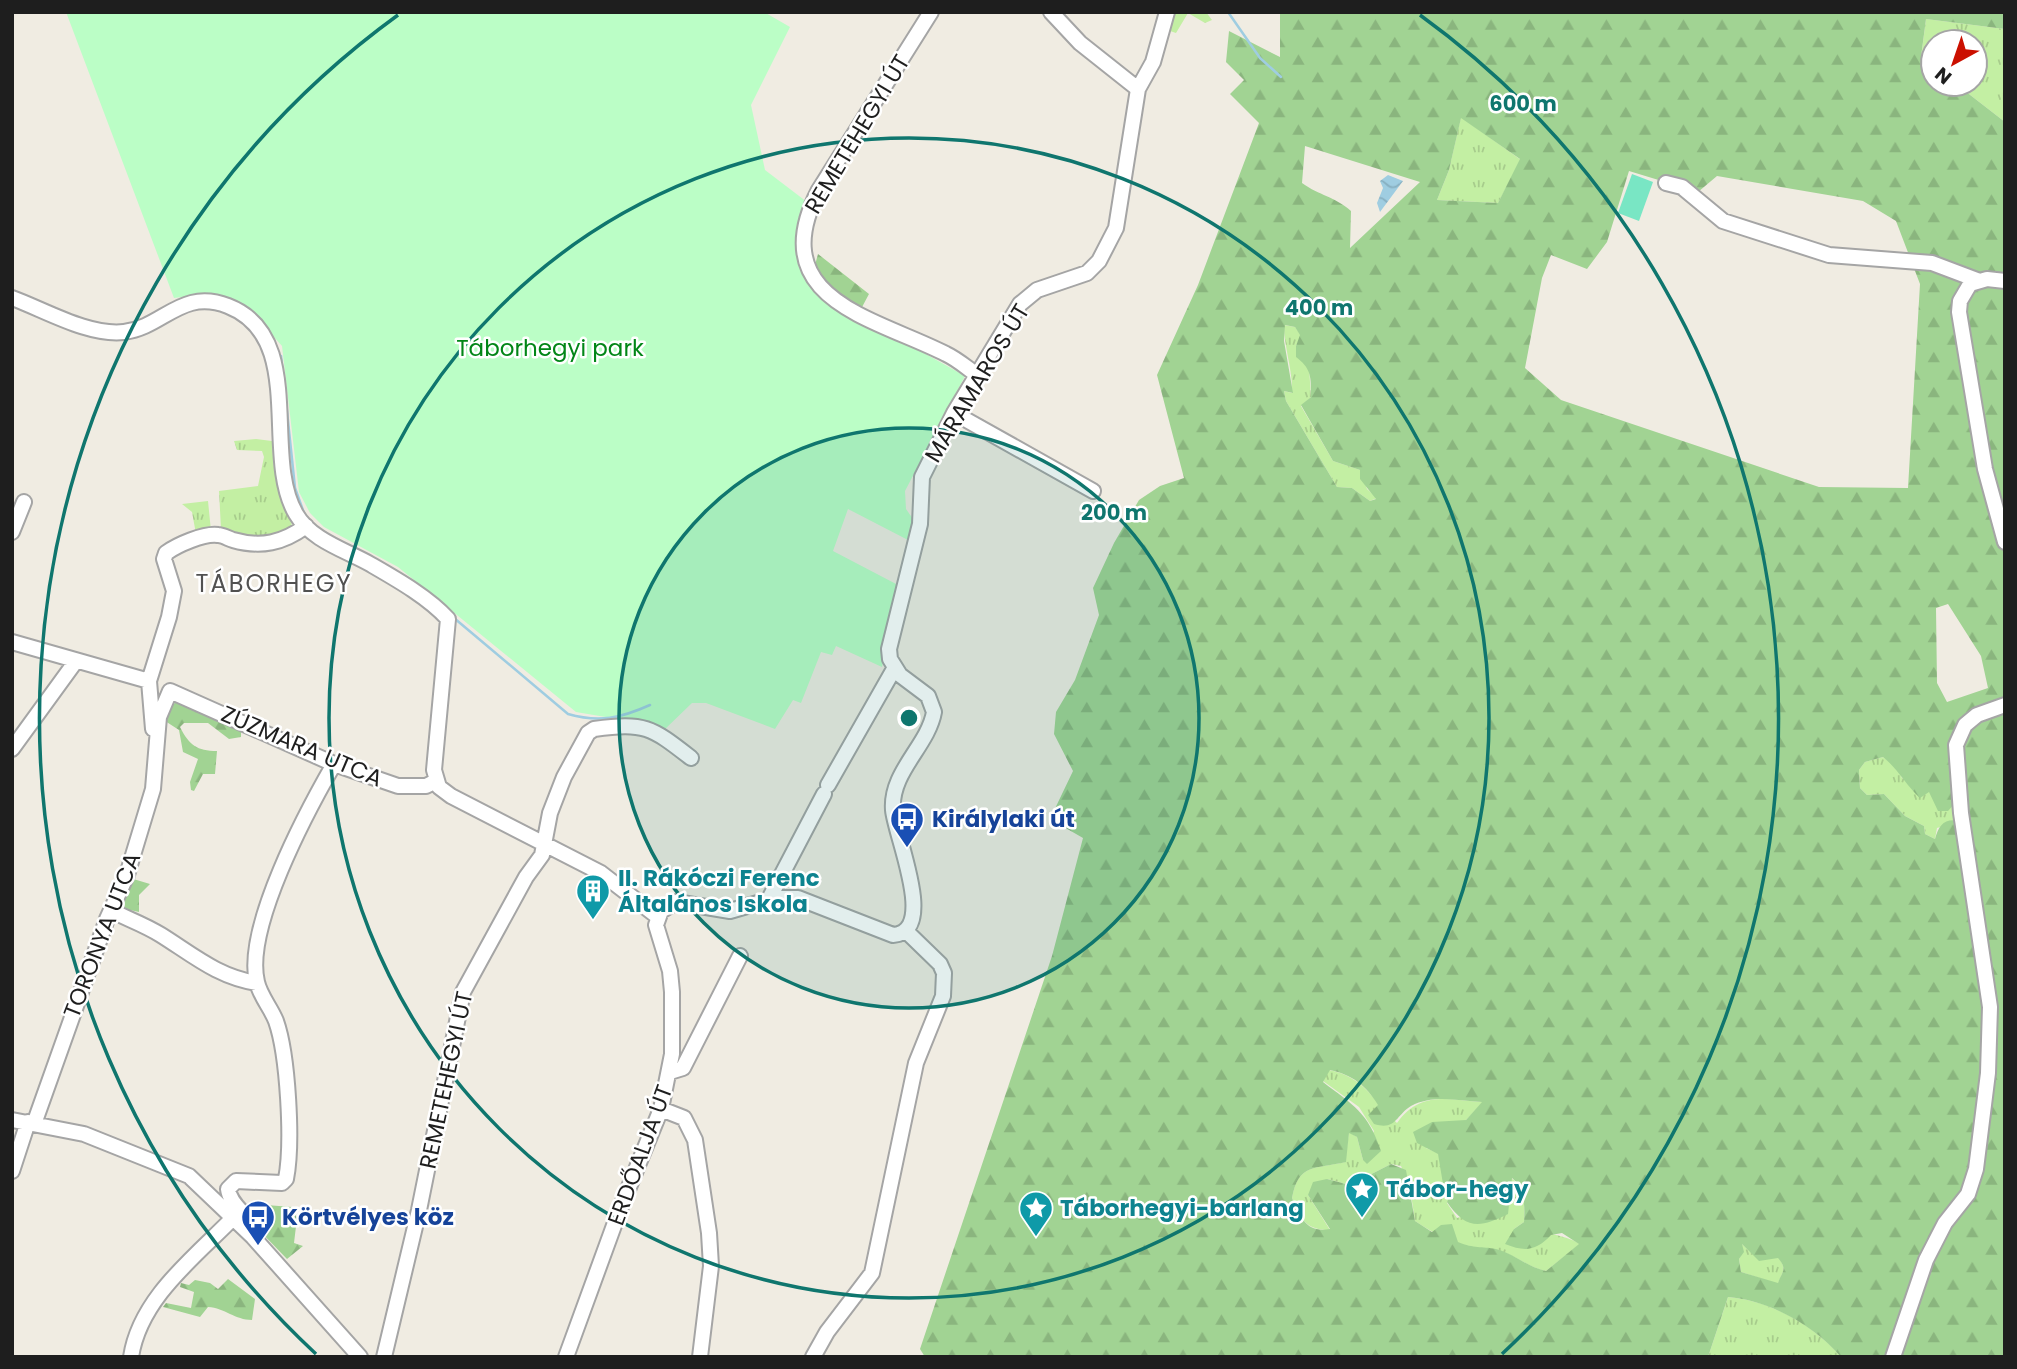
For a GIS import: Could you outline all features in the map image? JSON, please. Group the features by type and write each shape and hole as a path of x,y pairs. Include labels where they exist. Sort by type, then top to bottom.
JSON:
{"street":[{"name":"REMETEHEGYI ÚT","path":"931,12 819,190 806,220 804,244 814,277 834,302 857,316 948,355 977,375"},
{"path":"1051,12 1080,44 1138,89"},
{"name":"MÁRAMAROS ÚT","path":"894,669 890,649 920,524 922,477 943,432 1020,304 1037,290 1087,273 1099,261 1116,228 1138,89 1153,62 1167,12"},
{"path":"1666,183 1682,187 1723,220 1829,255 1932,263 1977,280 2005,281"},
{"path":"1977,280 1965,290 1961,300 1961,337 1985,469 2005,542"},
{"path":"12,298 108,332 136,329 179,306 196,302 225,305 246,316 262,334 272,355 289,499 306,526 328,543 388,575 444,614 450,624 434,770 436,781 451,796 545,843 618,884 658,917 661,911 676,902 730,911 769,899 797,898 886,933 900,935 906,931 912,923 915,901 895,820 893,797 934,712 929,696 894,669 769,899"},
{"path":"954,414 1093,491"},
{"path":"12,532 24,502"},
{"name":"TORONYA UTCA","path":"155,743 149,681 169,617 174,591 164,559 166,553 178,546 217,534 249,544 265,545 283,541 306,526"},
{"path":"12,642 149,681"},
{"path":"12,749 76,661"},
{"name":"TORONYA UTCA","path":"12,1171 127,875 153,789 159,717 170,691"},
{"name":"ZÚZMARA UTCA","path":"170,691 334,764 398,786 426,786 436,781"},
{"path":"1893,1357 1926,1260 1945,1223 1968,1194 1976,1169 1989,1073 1990,1007 1961,813 1956,745 1965,725 1977,715 2005,705"},
{"name":"REMETEHEGYI ÚT","path":"384,1357 419,1210 463,992 526,877 542,855 550,813 564,777 588,733 594,729 644,727 655,730 691,758"},
{"path":"253,1237 252,1224 231,1199 228,1189 236,1181 282,1183 286,1179 291,1139 279,1031 257,982 258,948 273,891 334,764"},
{"path":"112,911 153,930 208,967 233,978 257,982"},
{"name":"ERDŐALJA ÚT","path":"566,1357 620,1209 661,1109 670,1072 672,992 670,971 658,935 658,917"},
{"path":"813,1357 872,1273 916,1063 943,996 944,973 940,964 906,931"},
{"path":"670,1072 683,1068 740,957"},
{"path":"661,1109 684,1118 695,1140 711,1266 700,1357"},
{"path":"12,1120 84,1134 189,1176 253,1237 360,1357"},
{"path":"131,1357 143,1321 161,1292 234,1217"}],"green space":[{"name":"Táborhegyi park","path":"66,12 764,12 790,27 751,105 765,170 807,202 800,222 798,241 808,280 890,334 965,376 905,491 906,509 913,519 908,540 848,509 833,551 898,585 882,667 836,646 832,655 821,652 801,703 793,700 775,729 706,703 692,703 663,731 641,723 576,712 398,567 324,527 310,513 299,492 282,346 251,311 237,303 205,294 174,298"},
{"path":"1174,12 1206,12 1212,20 1205,23 1188,13 1176,33 1170,31"},
{"path":"1280,12 2005,12 2005,29 1926,19 1925,28 1919,28 1919,98 1974,98 2005,122 2005,1357 1841,1357 1818,1335 1790,1316 1759,1303 1728,1297 1708,1357 925,1357 920,1349 1052,956 1083,838 1050,819 1073,771 1054,734 1056,712 1075,680 1099,615 1093,588 1114,543 1139,500 1160,486 1184,478 1157,375 1198,285 1259,123 1230,94 1244,80 1226,62 1229,31 1280,57","holes":["1461,118 1520,159 1498,203 1437,200 1449,170","1305,146 1420,182 1350,248 1351,211 1302,183","1629,171 1698,192 1717,176 1863,201 1896,221 1920,284 1908,488 1819,487 1561,400 1525,368 1542,278 1551,255 1587,269 1607,242","1285,325 1295,327 1300,335 1296,357 1308,370 1310,379 1311,397 1301,405 1333,461 1360,470 1360,479 1376,499 1370,501 1352,488 1337,487 1286,401 1284,391 1293,393 1284,341","1948,604 1981,656 1988,688 1947,702 1937,683 1936,608","1883,757 1920,798 1929,792 1938,811 1948,811 1956,802 1960,821 1943,824 1935,839 1925,834 1924,826 1905,816 1884,794 1867,795 1860,788 1859,770 1865,762","1330,1070 1358,1082 1378,1105 1368,1115 1374,1124 1381,1126 1391,1124 1411,1106 1428,1100 1482,1102 1466,1120 1432,1122 1413,1132 1417,1143 1438,1154 1443,1184 1455,1186 1447,1202 1467,1222 1489,1222 1508,1214 1512,1178 1522,1192 1524,1222 1514,1229 1505,1244 1530,1248 1551,1235 1562,1233 1579,1244 1546,1271 1503,1251 1458,1242 1452,1224 1441,1225 1432,1232 1415,1221 1406,1170 1391,1164 1350,1185 1327,1179 1313,1182 1308,1195 1330,1229 1315,1229 1310,1226 1302,1218 1292,1198 1304,1173 1317,1167 1346,1162 1349,1133 1357,1137 1363,1160 1367,1164 1381,1151 1365,1118 1323,1082","1742,1244 1759,1261 1778,1258 1783,1268 1778,1283 1741,1272 1739,1259 1744,1252"]},
{"path":"1926,19 2005,29 2005,122 1974,98 1989,98 1989,28 1925,28"},
{"path":"1461,117 1521,160 1498,203 1437,200 1449,170"},
{"path":"1632,174 1653,182 1639,221 1618,213"},
{"path":"818,254 869,294 861,309 828,287 815,265"},
{"path":"1284,325 1295,327 1301,335 1296,346 1309,367 1311,397 1301,406 1333,461 1360,470 1367,489 1377,498 1370,501 1352,488 1337,487 1286,401 1284,391 1292,393 1292,384"},
{"path":"234,441 272,441 276,476 292,528 260,541 221,529 219,491 258,486 264,457 262,451 237,450"},
{"path":"208,501 211,531 196,534 192,512 182,504"},
{"path":"178,702 241,729 241,737 229,739 208,723 184,723 180,727 194,746 217,751 215,774 203,774 194,791 191,790 190,782 198,759 183,752 179,730 162,719 170,705"},
{"path":"1883,757 1898,768 1902,778 1929,791 1937,804 1956,802 1960,821 1937,828 1935,839 1925,834 1924,826 1905,816 1884,794 1867,795 1860,788 1859,770 1865,762"},
{"path":"130,878 150,884 139,895 139,912 130,910 127,914 121,911"},
{"path":"1329,1070 1341,1073 1360,1084 1397,1123 1406,1113 1425,1101 1446,1099 1483,1102 1466,1120 1426,1148 1438,1153 1449,1184 1455,1186 1447,1203 1457,1218 1510,1202 1511,1178 1522,1192 1524,1204 1524,1222 1514,1229 1557,1235 1580,1244 1546,1271 1497,1250 1478,1250 1452,1241 1415,1221 1410,1188 1401,1166 1391,1164 1350,1185 1327,1179 1308,1195 1330,1230 1310,1226 1298,1212 1292,1198 1299,1179 1304,1173 1317,1167 1345,1162 1349,1132 1357,1137 1363,1160 1374,1131 1359,1107 1323,1081"},
{"path":"266,1205 292,1207 297,1218 294,1243 303,1246 287,1259 256,1227 258,1212"},
{"path":"1741,1243 1759,1260 1778,1257 1783,1268 1778,1284 1741,1272"},
{"path":"228,1279 255,1299 252,1320 208,1307 200,1317 163,1307 166,1303 191,1308 194,1292 180,1287 181,1283 189,1285 195,1280 210,1283 218,1289"},
{"path":"1728,1297 1759,1303 1790,1316 1818,1335 1841,1357 1708,1357"}],"water":[{"path":"1388,175 1403,181 1380,212 1377,203 1383,188 1380,181"}],"waterway":[{"path":"1228,12 1260,58 1281,77"},
{"path":"281,356 283,375"},
{"path":"286,402 295,488 304,513"},
{"path":"454,618 568,714 610,718 650,705"}],"place":[{"name":"Királylaki út","path":"907,849"},
{"name":"II. Rákóczi Ferenc Általános Iskola","path":"593,921"},
{"name":"Tábor-hegy","path":"1362,1219"},
{"name":"Táborhegyi-barlang","path":"1036,1238"},
{"name":"Körtvélyes köz","path":"258,1247"}],"district":[{"name":"TÁBORHEGY","path":"274,584"}]}
